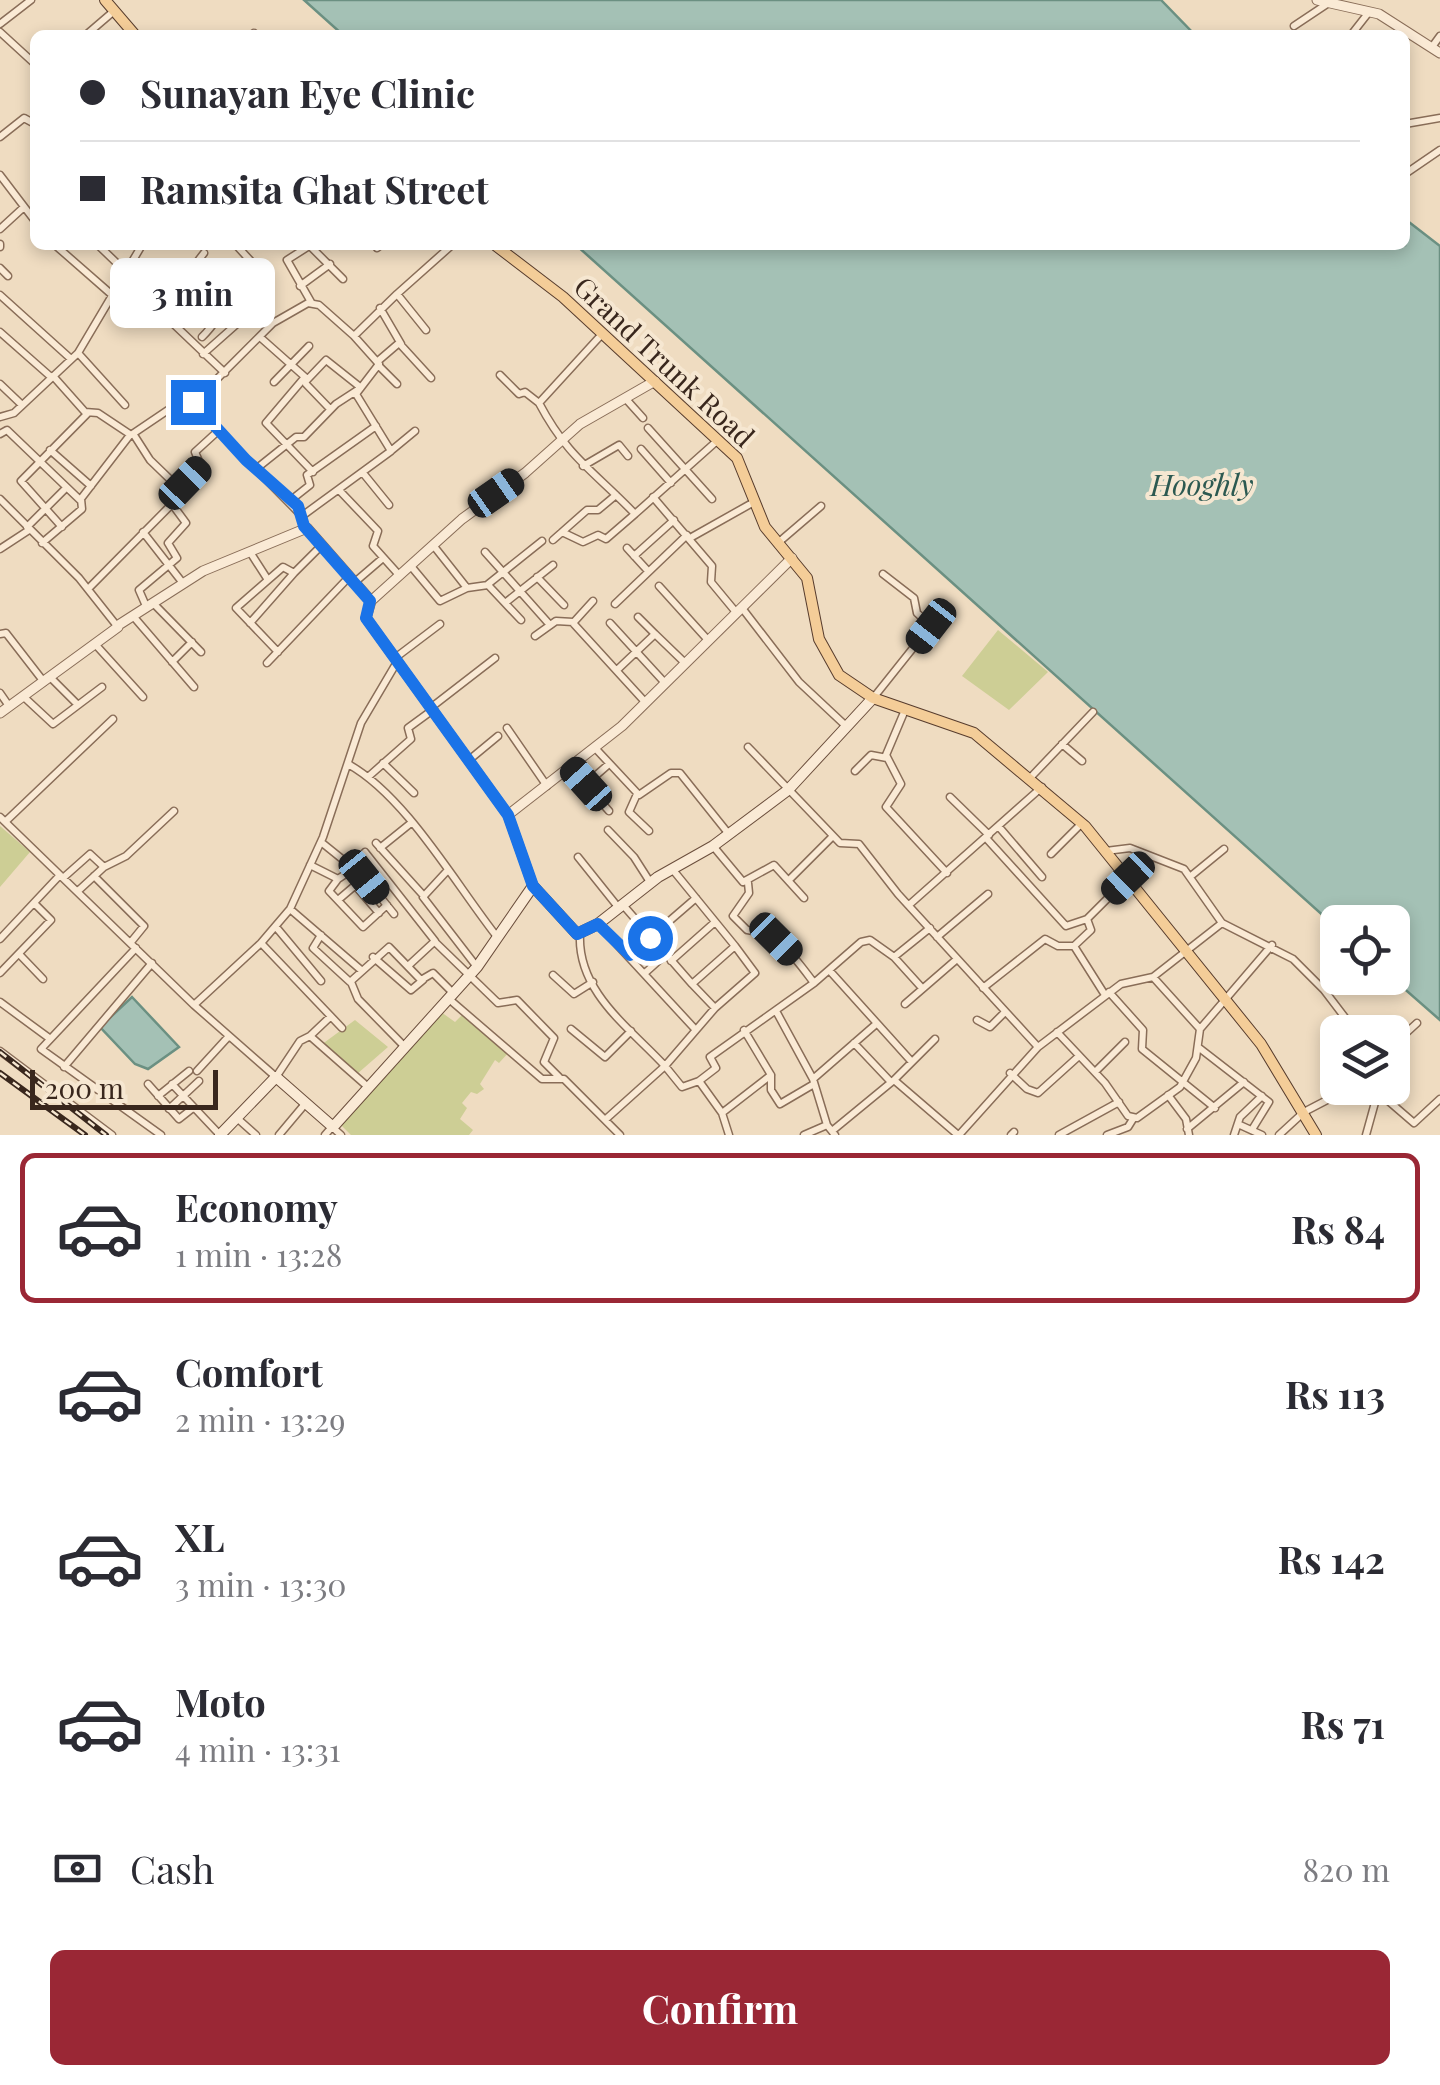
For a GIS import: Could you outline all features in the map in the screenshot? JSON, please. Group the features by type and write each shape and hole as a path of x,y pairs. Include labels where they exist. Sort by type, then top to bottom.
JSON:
{"main road":[{"path":"104,0 130,30"},
{"name":"Grand Trunk Road","path":"500,250 602,333 743,466 778,543 811,588 820,639 831,665 873,698 974,733 1032,777 1082,823 1274,1062 1316,1135"},
{"path":"220,1135 276,1077 332,1132 468,978 533,886 580,934 650,882 713,846 788,790 873,698"}],"street":[{"path":"30,59 0,28 32,0"},
{"path":"1317,0 1370,11 1402,30"},
{"path":"1294,26 1332,2"},
{"path":"1355,30 1370,11"},
{"path":"92,30 114,12"},
{"path":"1410,35 1436,50 1440,36"},
{"path":"0,138 24,118 30,121"},
{"path":"1410,123 1440,118"},
{"path":"1410,171 1440,150"},
{"path":"0,174 30,215"},
{"path":"0,229 24,207"},
{"path":"61,250 111,294"},
{"path":"103,250 151,303 225,373"},
{"path":"0,417 22,405 78,353 93,334 137,250"},
{"path":"202,337 220,320 227,301 243,290 258,270 240,250"},
{"path":"303,250 287,260 311,302 354,336 397,384"},
{"path":"314,250 342,279"},
{"path":"354,336 446,250"},
{"path":"151,303 182,271 191,270 204,252"},
{"path":"300,286 330,264"},
{"path":"0,268 8,276"},
{"path":"243,290 272,324"},
{"path":"0,294 71,360"},
{"path":"397,294 426,330"},
{"path":"42,543 82,509 81,500 132,435 166,411 192,404 272,324 311,302"},
{"path":"204,354 257,306"},
{"path":"380,308 401,344 431,378"},
{"path":"0,332 88,413"},
{"path":"539,403 602,333"},
{"path":"260,338 291,364 330,409"},
{"path":"256,469 289,444 304,438 330,409 359,389 396,344 401,344"},
{"path":"274,382 309,346"},
{"path":"78,353 125,405"},
{"path":"313,472 266,423 326,360 359,389 391,451"},
{"path":"500,376 519,394 525,392 539,403 560,442 635,514"},
{"path":"533,886 508,815 366,618 370,601 586,419 655,381"},
{"path":"0,384 22,405"},
{"path":"625,398 643,418"},
{"path":"192,404 291,500 303,521 370,601"},
{"path":"62,526 21,482 88,413 96,412 132,435 151,461 180,489"},
{"path":"291,500 310,486 306,476 376,426"},
{"path":"648,428 712,499"},
{"path":"0,434 8,430 81,500"},
{"path":"88,589 172,504 201,466 194,452 218,431"},
{"path":"0,694 5,710 182,582 303,521 415,431"},
{"path":"562,532 584,542 598,535 606,539 718,439"},
{"path":"583,466 619,445 628,456"},
{"path":"641,449 670,483"},
{"path":"50,450 91,486"},
{"path":"363,472 389,505"},
{"path":"0,549 28,528 66,488"},
{"path":"339,490 380,533 373,546 399,575"},
{"path":"553,540 587,510 599,509 616,495"},
{"path":"653,497 712,566 711,582 799,682 847,727"},
{"path":"614,604 688,536 756,500"},
{"path":"1,502 88,589 118,627"},
{"path":"172,504 186,523 169,542 178,558 138,590 201,652"},
{"path":"778,543 821,506"},
{"path":"634,556 674,520"},
{"path":"143,532 160,548 168,566 182,582"},
{"path":"410,565 440,602 467,588 487,584 542,541"},
{"path":"250,623 322,544"},
{"path":"433,545 467,588"},
{"path":"627,548 648,571"},
{"path":"249,550 268,580"},
{"path":"485,552 550,625"},
{"path":"267,663 352,579 383,558"},
{"path":"508,815 596,749 792,558"},
{"path":"505,603 554,565"},
{"path":"278,652 236,608 284,566 294,573"},
{"path":"883,574 914,598 917,614 931,626"},
{"path":"537,577 564,605"},
{"path":"487,584 518,617 530,602"},
{"path":"659,586 707,640"},
{"path":"535,636 550,625 573,622 593,601"},
{"path":"133,616 194,688"},
{"path":"638,617 684,663"},
{"path":"873,698 937,618"},
{"path":"573,622 646,702"},
{"path":"610,623 665,683"},
{"path":"194,1005 290,909 321,842 361,723 396,660 440,624"},
{"path":"0,634 6,633 48,681 78,705"},
{"path":"617,670 655,634"},
{"path":"172,662 192,642"},
{"path":"95,644 143,697"},
{"path":"368,777 411,739 408,728 495,658"},
{"path":"25,698 52,724 102,686"},
{"path":"887,758 905,710"},
{"path":"1032,777 1093,712"},
{"path":"113,719 3,820 194,1005 276,1077 300,1041 330,1016"},
{"path":"507,728 548,786"},
{"path":"468,761 498,736"},
{"path":"1062,744 1082,761"},
{"path":"748,748 840,843 859,844 1038,1047"},
{"path":"596,749 636,794"},
{"path":"854,770 871,754 887,758 901,784 886,807 947,873"},
{"path":"383,763 414,793"},
{"path":"348,764 368,777 411,824 499,938"},
{"path":"586,784 610,764"},
{"path":"572,769 609,811"},
{"path":"636,794 680,772 728,833"},
{"path":"909,905 1042,787"},
{"path":"636,794 629,812 650,831"},
{"path":"950,797 1066,926 1087,920 1128,878"},
{"path":"78,892 104,867 126,856 174,811"},
{"path":"1051,854 1082,823"},
{"path":"411,824 378,846 423,895 477,966"},
{"path":"999,827 1042,877"},
{"path":"608,830 634,857 650,882"},
{"path":"789,880 832,836"},
{"path":"321,842 364,877 394,914"},
{"path":"713,846 748,882 748,893 733,913 736,920 747,930 761,930 776,939 814,983"},
{"path":"1106,851 1130,848 1155,855 1191,876 1222,923 1272,945 1324,990 1343,1015"},
{"path":"1191,876 1224,849"},
{"path":"365,852 434,942 468,978 499,1003 517,1000 548,1028 554,1038 544,1062 620,1135"},
{"path":"0,939 90,854 104,867"},
{"path":"578,857 716,1008"},
{"path":"310,865 338,879"},
{"path":"748,882 774,866 804,898"},
{"path":"352,867 329,890 338,900 363,926 387,905"},
{"path":"606,1119 665,1066 694,1028 755,973 672,869"},
{"path":"423,895 448,871"},
{"path":"94,876 144,926 134,945 41,1050 161,1135"},
{"path":"338,900 364,877"},
{"path":"355,885 379,913"},
{"path":"938,937 988,894"},
{"path":"630,955 696,898"},
{"path":"0,973 51,920 34,903"},
{"path":"290,909 361,970"},
{"path":"984,988 1045,939 1058,946 1074,946 1091,930 1087,920"},
{"path":"645,973 716,922"},
{"path":"854,1043 892,1080 961,1134 1010,1073 1056,1032 1129,980 1153,977 1222,923"},
{"path":"598,924 694,1028"},
{"path":"276,927 321,980"},
{"path":"894,957 930,928"},
{"path":"580,934 580,955 606,1008 682,1087 699,1081 716,1068 710,1057 814,983 864,940 894,957 922,988"},
{"path":"321,935 313,948 351,982 358,999 406,1048"},
{"path":"261,942 342,1028"},
{"path":"408,966 434,942"},
{"path":"1107,1135 1121,1133 1133,1119 1184,1081 1200,1029 1272,945"},
{"path":"692,984 736,946"},
{"path":"1074,946 1107,994 1143,1030 1142,1049 1215,1108"},
{"path":"351,982 389,947 423,980"},
{"path":"20,955 43,979"},
{"path":"373,958 411,990 432,972 452,997 542,1079 559,1077"},
{"path":"905,1004 958,959"},
{"path":"64,1067 152,963"},
{"path":"829,970 911,1061"},
{"path":"553,975 574,994 594,982"},
{"path":"1153,977 1200,1029"},
{"path":"0,1002 48,1038"},
{"path":"776,1011 814,1081 831,1131"},
{"path":"977,1020 990,1027 1005,1012"},
{"path":"1410,1029 1418,1022"},
{"path":"744,1030 771,1075 771,1090 780,1104 814,1081 875,1025"},
{"path":"571,1029 605,1056 631,1032"},
{"path":"1056,1032 1133,1119"},
{"path":"158,1096 193,1071 229,1036"},
{"path":"310,1036 369,1088"},
{"path":"804,1135 831,1131 935,1039"},
{"path":"1095,1072 1124,1042"},
{"path":"1197,1046 1270,1102 1253,1128 1237,1132"},
{"path":"0,1051 112,1135"},
{"path":"1010,1073 1027,1090 1038,1093 1079,1056"},
{"path":"722,1113 771,1075"},
{"path":"699,1081 722,1113 730,1135"},
{"path":"168,1109 200,1082"},
{"path":"1188,1132 1244,1082"},
{"path":"148,1084 180,1119 194,1108"},
{"path":"172,1084 220,1135"},
{"path":"1168,1095 1186,1119 1188,1132"},
{"path":"1237,1132 1244,1112 1262,1096"},
{"path":"1395,1105 1414,1123 1440,1099"},
{"path":"1060,1135 1119,1102"},
{"path":"279,1135 305,1104"},
{"path":"1279,1135 1304,1112 1320,1104"},
{"path":"1366,1135 1375,1105"},
{"path":"238,1119 256,1135"},
{"path":"1253,1128 1262,1135"}],"green space":[{"path":"998,630 1048,672 1009,710 962,676"},
{"path":"0,826 30,852 0,887"},
{"path":"441,1012 455,1022 465,1012 510,1051 499,1063 495,1060 480,1084 484,1089 477,1094 471,1092 462,1103 467,1108 460,1119 473,1130 469,1135 351,1135 340,1124"},
{"path":"355,1020 388,1047 357,1074 321,1045"}],"water":[{"path":"304,0 1161,0 1190,30 337,30"},
{"name":"Hooghly","path":"1410,223 1440,246 1440,1020 1410,994 1410,905 1320,905 1320,913 582,250 1410,250"},
{"path":"132,997 179,1047 148,1069 135,1064 100,1027"}],"railway":[{"path":"0,1052 106,1135"},
{"path":"0,1073 85,1135"}],"route":[{"path":"193,402 193,407 246,460 298,506 304,526 370,601 364,611 366,618 508,815 533,886 577,934 598,924 630,955 650,938"}]}
